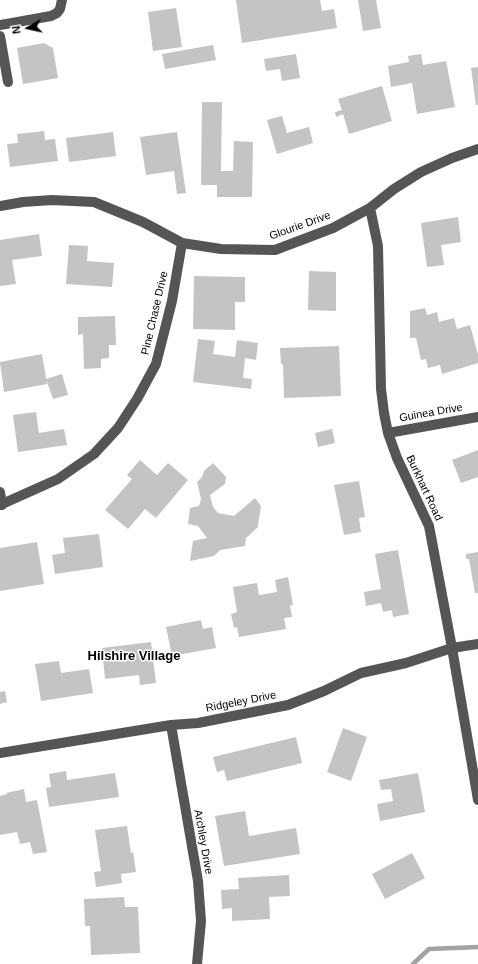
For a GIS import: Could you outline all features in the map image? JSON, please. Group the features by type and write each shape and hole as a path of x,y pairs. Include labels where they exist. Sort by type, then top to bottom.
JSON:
{"street":[{"path":"0,25 51,16 57,13 60,9 62,0"},
{"path":"0,36 8,82"},
{"name":"Glourie Drive","path":"0,206 23,202 52,200 94,202 143,222 182,242 221,249 274,250 333,228 370,208 394,189 421,172 452,158 478,150"},
{"name":"Burkhart Road","path":"370,208 378,246 381,389 384,413 388,433 397,458 429,526 478,800"},
{"name":"Pine Chase Drive","path":"1,505 58,479 94,454 118,428 137,399 156,364 172,301 182,242"},
{"name":"Guinea Drive","path":"388,433 478,417"},
{"path":"0,492 1,505"},
{"name":"Ridgeley Drive","path":"0,753 171,725 198,723 288,705 361,674 406,663 452,648 478,644"},
{"name":"Archley Drive","path":"171,725 198,881 201,921 197,964"}],"building":[{"path":"236,0 320,0 322,11 334,9 337,28 242,43"},
{"path":"358,0 376,0 381,28 363,31"},
{"path":"176,8 182,47 153,51 148,12"},
{"path":"44,43 53,48 58,78 23,84 17,48"},
{"path":"213,45 216,60 165,69 162,54"},
{"path":"296,54 300,78 282,81 280,69 266,71 264,59"},
{"path":"421,54 423,65 446,61 455,107 417,114 412,83 391,87 388,66 409,62 408,56"},
{"path":"478,67 478,105 476,105 471,68"},
{"path":"382,86 392,121 349,134 343,114 336,117 335,112 342,110 338,99"},
{"path":"202,102 222,102 221,171 233,171 234,141 253,142 252,197 217,197 217,185 201,185"},
{"path":"282,116 287,133 309,127 313,143 277,154 267,120"},
{"path":"44,131 45,140 55,139 58,161 10,167 7,144 18,143 17,134"},
{"path":"113,132 116,156 69,162 66,138"},
{"path":"177,132 186,193 177,194 174,171 146,175 140,137"},
{"path":"458,217 461,242 441,245 444,265 427,267 421,223"},
{"path":"39,234 42,256 12,260 16,284 0,286 0,240"},
{"path":"69,245 88,246 87,261 114,263 112,287 66,284"},
{"path":"309,271 336,272 336,311 308,310"},
{"path":"194,276 245,277 245,302 235,302 235,330 193,329"},
{"path":"425,308 427,315 437,312 439,322 454,318 457,329 470,325 478,355 478,363 442,374 440,365 428,368 426,359 421,360 416,338 410,338 410,311"},
{"path":"115,316 116,345 109,345 109,358 101,359 101,368 84,369 83,334 78,335 78,317"},
{"path":"198,339 215,341 213,354 235,357 237,340 258,343 256,360 245,358 243,378 252,379 251,389 193,382"},
{"path":"339,346 341,396 284,398 283,364 281,364 280,348"},
{"path":"42,354 47,384 4,392 0,362"},
{"path":"62,374 68,395 53,399 46,379"},
{"path":"36,412 39,433 64,429 67,445 18,452 13,415"},
{"path":"332,429 335,443 318,447 315,433"},
{"path":"478,450 478,477 461,483 452,460"},
{"path":"140,460 157,475 168,463 188,480 156,518 145,509 128,529 105,510 132,479 127,475"},
{"path":"213,463 226,477 225,484 210,495 213,507 218,513 234,516 255,498 261,506 258,527 246,538 245,546 220,550 214,556 190,561 193,541 207,538 198,526 188,524 190,508 199,506 201,499 197,482 202,477 204,471"},
{"path":"359,481 365,517 359,518 361,532 344,535 334,485"},
{"path":"99,534 103,567 55,574 52,555 65,553 63,538"},
{"path":"37,542 44,584 0,591 0,548"},
{"path":"398,550 409,614 393,617 392,610 383,612 381,603 366,606 364,592 381,589 375,554"},
{"path":"478,552 478,593 475,593 469,559 466,559 466,554"},
{"path":"288,577 293,605 290,606 292,617 284,618 286,629 239,637 237,627 234,628 231,614 237,612 233,587 257,583 259,595 277,592 275,580"},
{"path":"201,620 203,629 212,627 216,648 172,656 166,627"},
{"path":"151,642 156,683 140,685 139,675 105,679 102,648"},
{"path":"59,661 61,673 89,669 93,693 41,701 35,664"},
{"path":"5,691 7,702 0,704 0,692"},
{"path":"343,728 367,737 351,781 327,772"},
{"path":"296,737 302,763 227,781 224,770 217,772 213,757"},
{"path":"66,771 67,780 115,773 119,797 49,807 46,788 51,787 49,774"},
{"path":"418,773 425,812 380,821 377,804 393,801 391,789 381,790 379,780"},
{"path":"24,789 26,802 37,800 47,852 33,854 30,842 20,844 17,832 0,835 0,796"},
{"path":"245,811 249,836 296,828 300,854 224,866 215,816"},
{"path":"127,826 131,853 133,852 136,872 121,874 122,883 96,887 94,872 101,871 95,830"},
{"path":"412,853 425,878 385,899 372,874"},
{"path":"289,875 290,896 269,897 270,919 232,921 232,908 222,909 221,890 239,889 238,878"},
{"path":"124,897 125,907 138,907 140,953 91,955 90,926 85,926 84,899"}],"waterway":[{"path":"413,964 429,949 478,947"}],"district":[{"name":"Hilshire Village","path":"134,656"}]}
